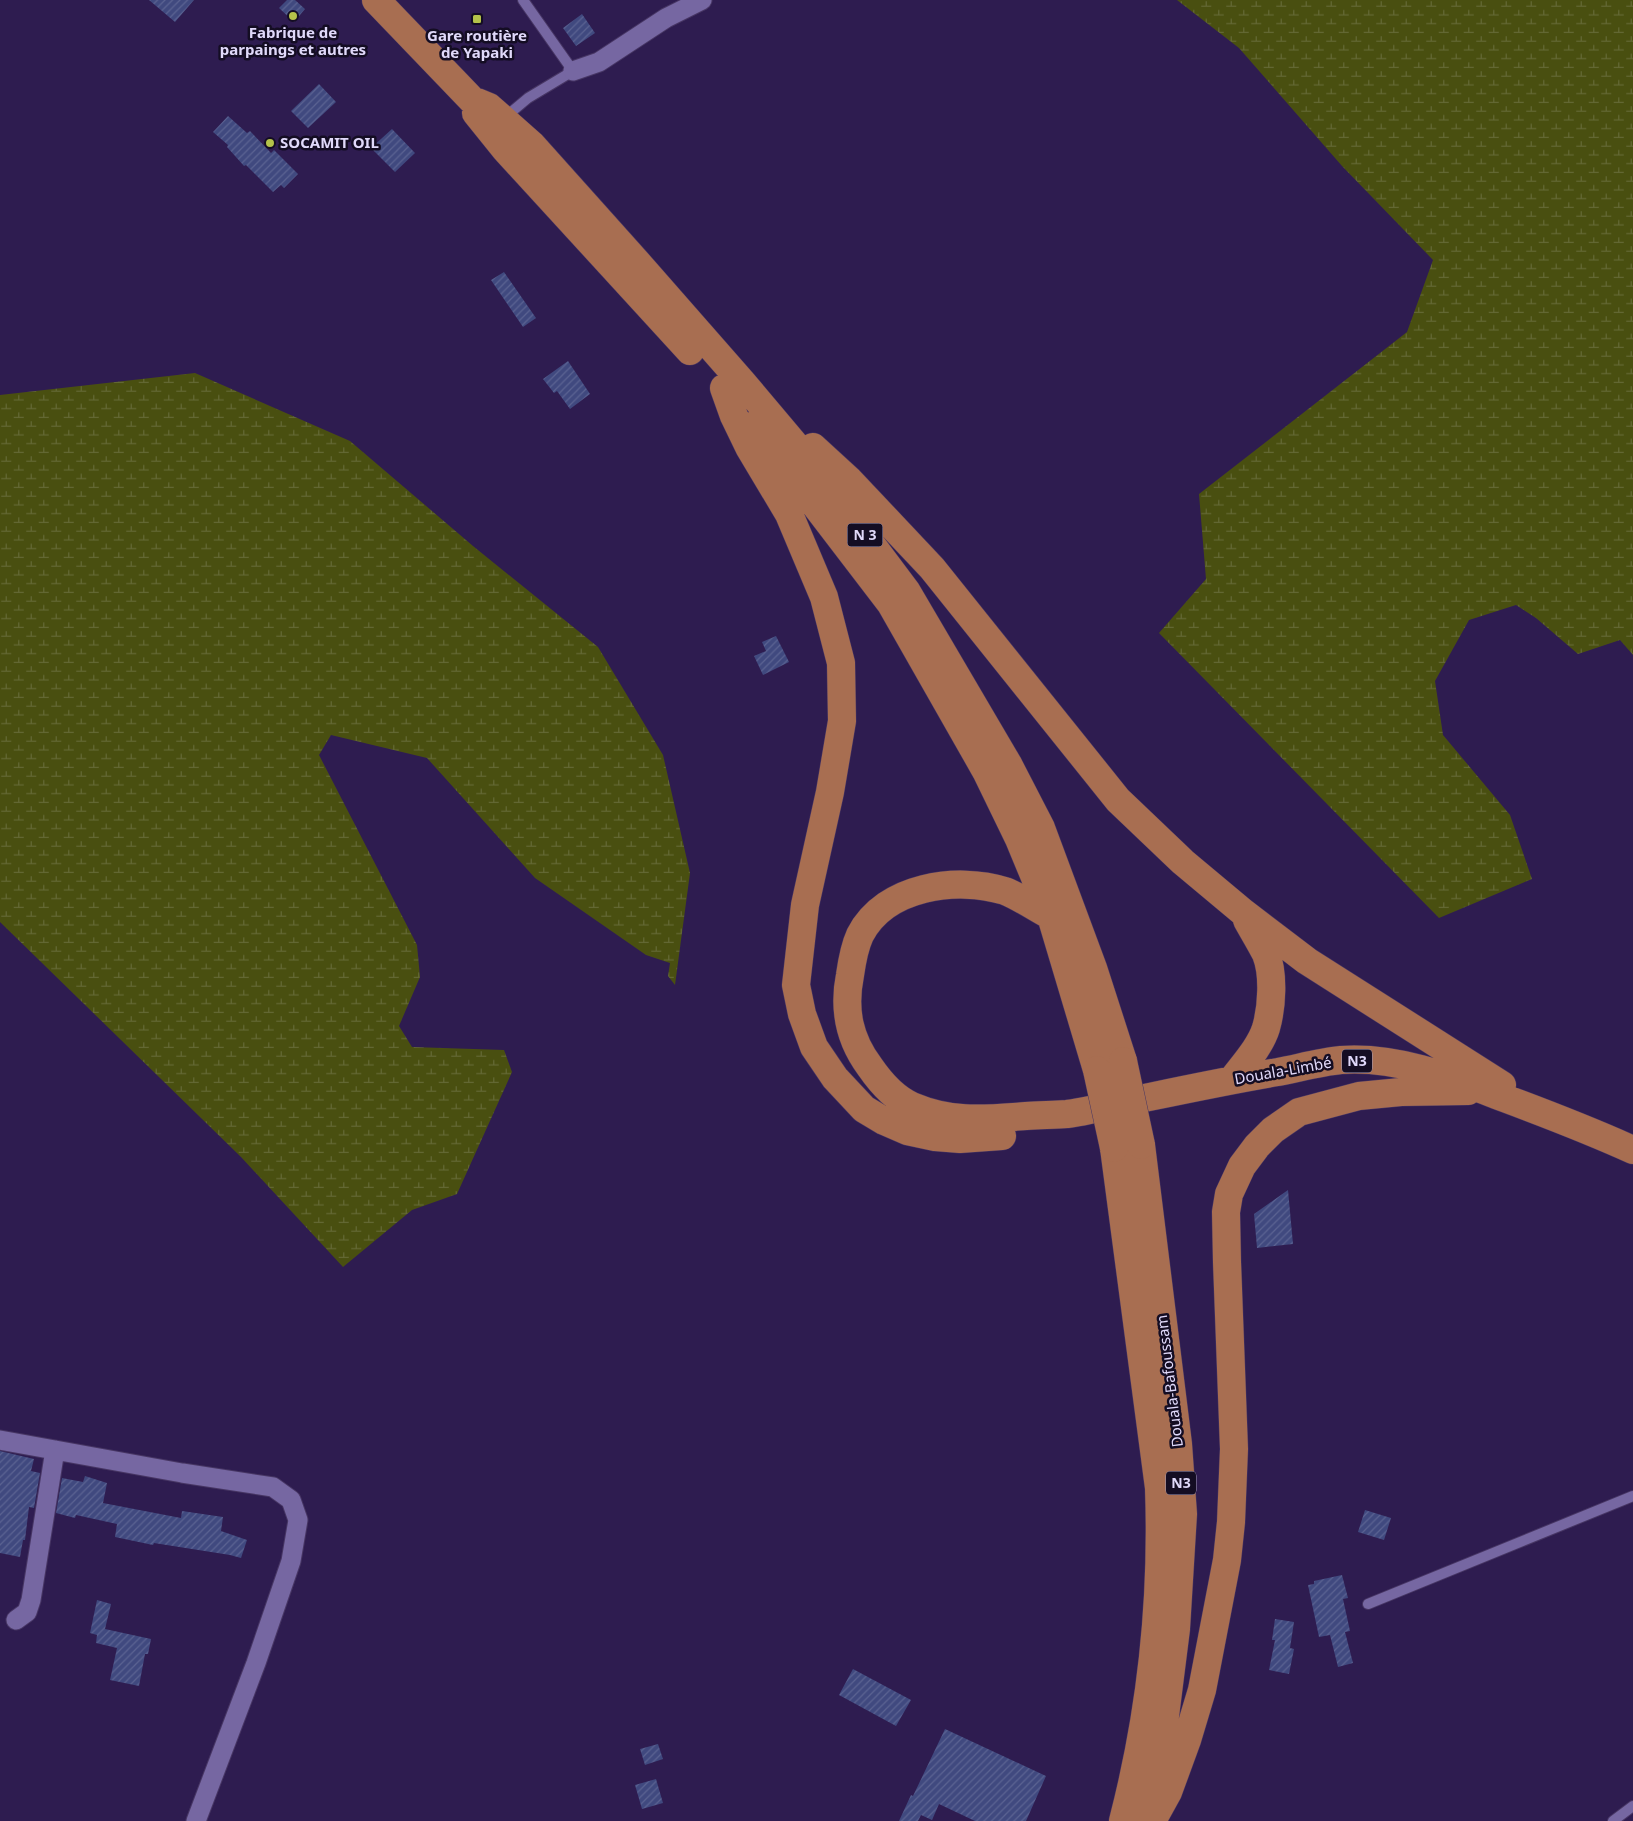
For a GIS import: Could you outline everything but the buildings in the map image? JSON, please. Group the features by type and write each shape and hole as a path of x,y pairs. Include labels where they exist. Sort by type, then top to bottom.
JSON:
{"highway":[{"name":"N 3","path":"376,0 472,100 489,107 532,145 733,385 775,451 890,604 986,772 1018,839 1051,916 1097,1070"},
{"name":"N 3","path":"472,100 476,115 505,149 812,465 907,592 1008,764 1041,828 1093,968 1123,1061"},
{"path":"733,385 849,480 932,568 1118,800 1183,862 1307,961 1548,1115"},
{"path":"733,385 734,416 749,447 789,514 824,597 841,663 842,721 830,792 805,905 796,985 802,1014 814,1047 835,1078 864,1109 884,1121 907,1131 935,1137 960,1139 1007,1136 1032,1130 1070,1114"},
{"path":"1051,916 1007,892 983,886 954,884 931,887 914,892 895,901 877,914 861,933 854,952 846,993 849,1029 862,1058 883,1085 908,1104 935,1115 970,1120 994,1120 1070,1114"},
{"path":"1232,1080 1252,1054 1266,1028 1271,995 1270,973 1266,956 1244,912"},
{"name":"Douala-Limbé","path":"1070,1114 1232,1080 1341,1060 1358,1061 1408,1066 1486,1091 1633,1150"},
{"name":"Douala-Bafoussam","path":"1123,1061 1141,1145 1178,1444 1183,1514 1176,1629 1165,1716 1145,1821"},
{"name":"Douala-Bafoussam","path":"1097,1070 1114,1148 1159,1488 1161,1533 1156,1616 1146,1708 1139,1750 1123,1821"},
{"path":"1152,1821 1168,1792 1187,1740 1202,1690 1227,1560 1231,1522 1234,1449 1226,1212 1229,1194 1239,1173 1257,1146 1273,1130 1299,1112 1359,1096 1401,1092 1486,1091"}],"street":[{"path":"573,71 599,62 666,18 702,0"},
{"path":"0,1440 273,1488 291,1500 298,1520 291,1561 256,1663 196,1821"},
{"path":"16,1620 27,1612 31,1600 54,1450"}],"lane":[{"path":"502,119 528,98 573,71 523,0"},
{"path":"1368,1604 1633,1496"},
{"path":"1612,1821 1633,1806"}],"green space":[{"path":"1177,0 1633,0 1633,655 1620,640 1578,654 1536,618 1516,605 1469,620 1435,681 1443,735 1510,815 1532,879 1439,918 1159,633 1206,579 1199,494 1407,332 1433,260 1342,166 1239,48"},
{"path":"195,373 350,441 473,546 598,647 663,755 690,873 675,985 668,976 670,963 646,955 535,878 427,758 331,735 319,755 417,945 420,977 399,1026 412,1047 504,1050 512,1072 457,1194 412,1210 343,1267 241,1157 0,922 0,395"}],"place":[{"name":"Fabrique de parpaings et autres","path":"293,16"},
{"name":"Gare routière de Yapaki","path":"477,19"},
{"name":"SOCAMIT OIL","path":"270,143"}]}
